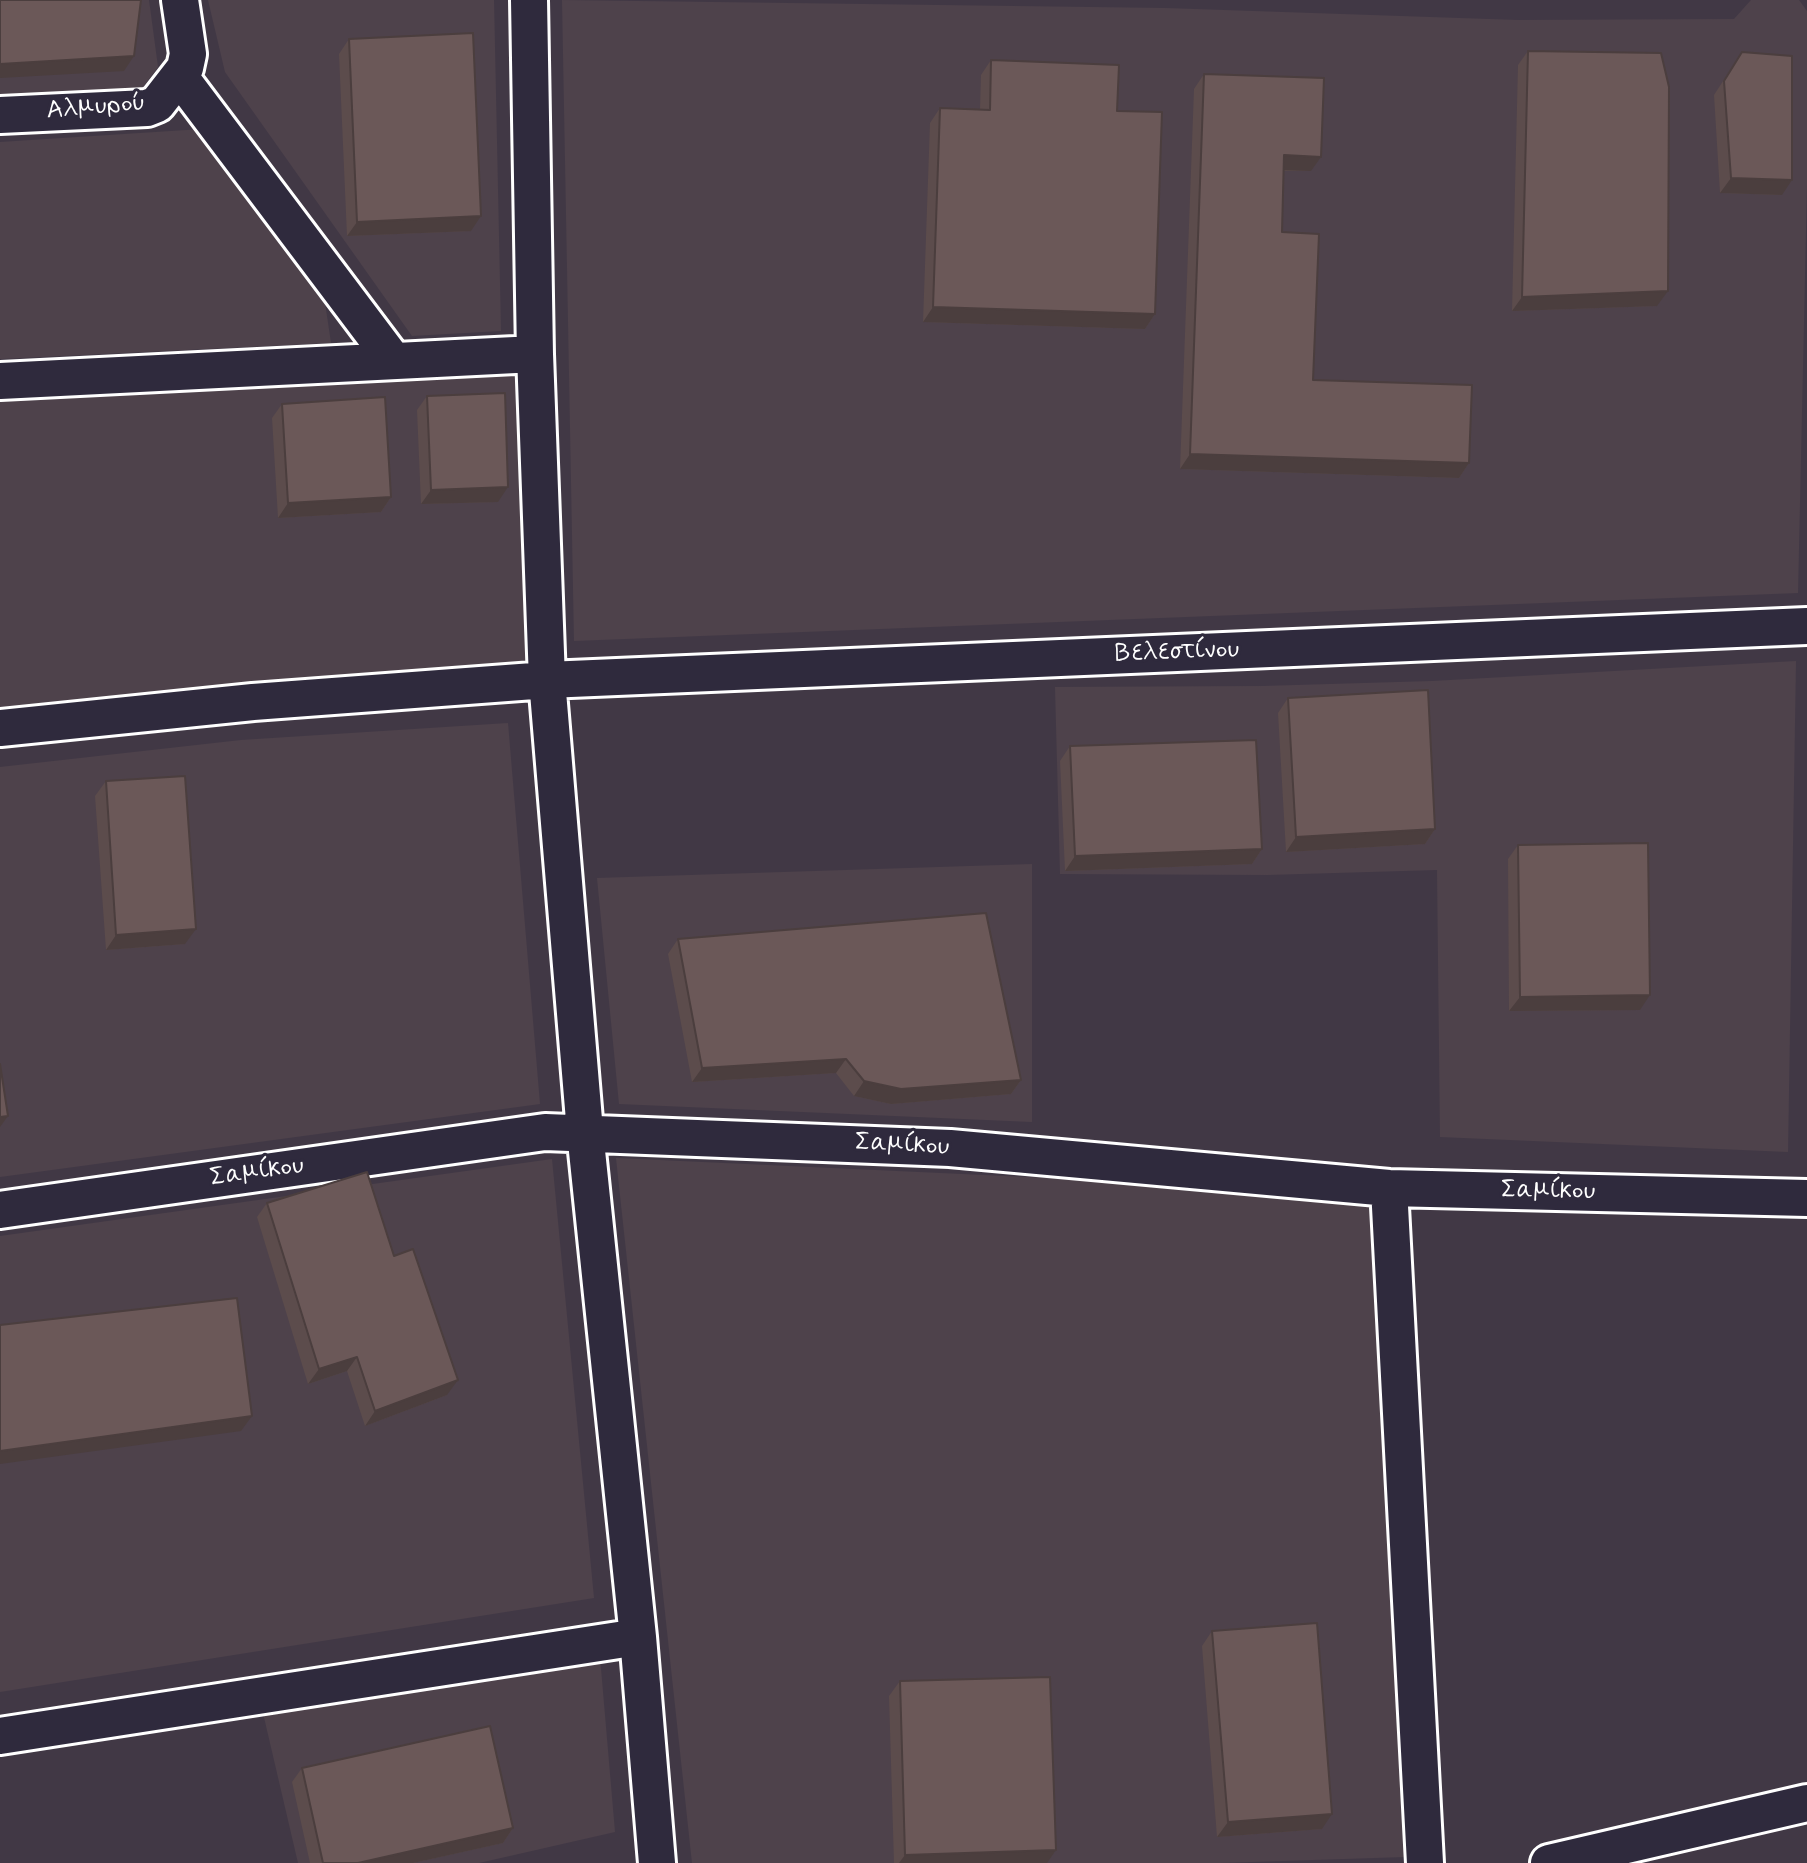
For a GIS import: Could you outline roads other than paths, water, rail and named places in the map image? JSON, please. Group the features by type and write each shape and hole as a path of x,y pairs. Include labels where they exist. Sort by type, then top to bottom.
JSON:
{"street":[{"path":"180,0 188,54 180,77 393,360"},
{"path":"529,0 535,354 547,680 585,1132 638,1637 657,1863"},
{"name":"Αλμυρού","path":"0,115 147,108 157,104 180,77"},
{"path":"0,381 535,354"},
{"name":"Βελεστίνου","path":"0,728 253,702 547,680 1807,626"},
{"name":"Σαμίκου","path":"0,1210 545,1132 950,1148 1389,1188 1807,1198"},
{"path":"1389,1188 1425,1863"},
{"path":"0,1736 638,1637"},
{"path":"1549,1863 1807,1803"}]}
